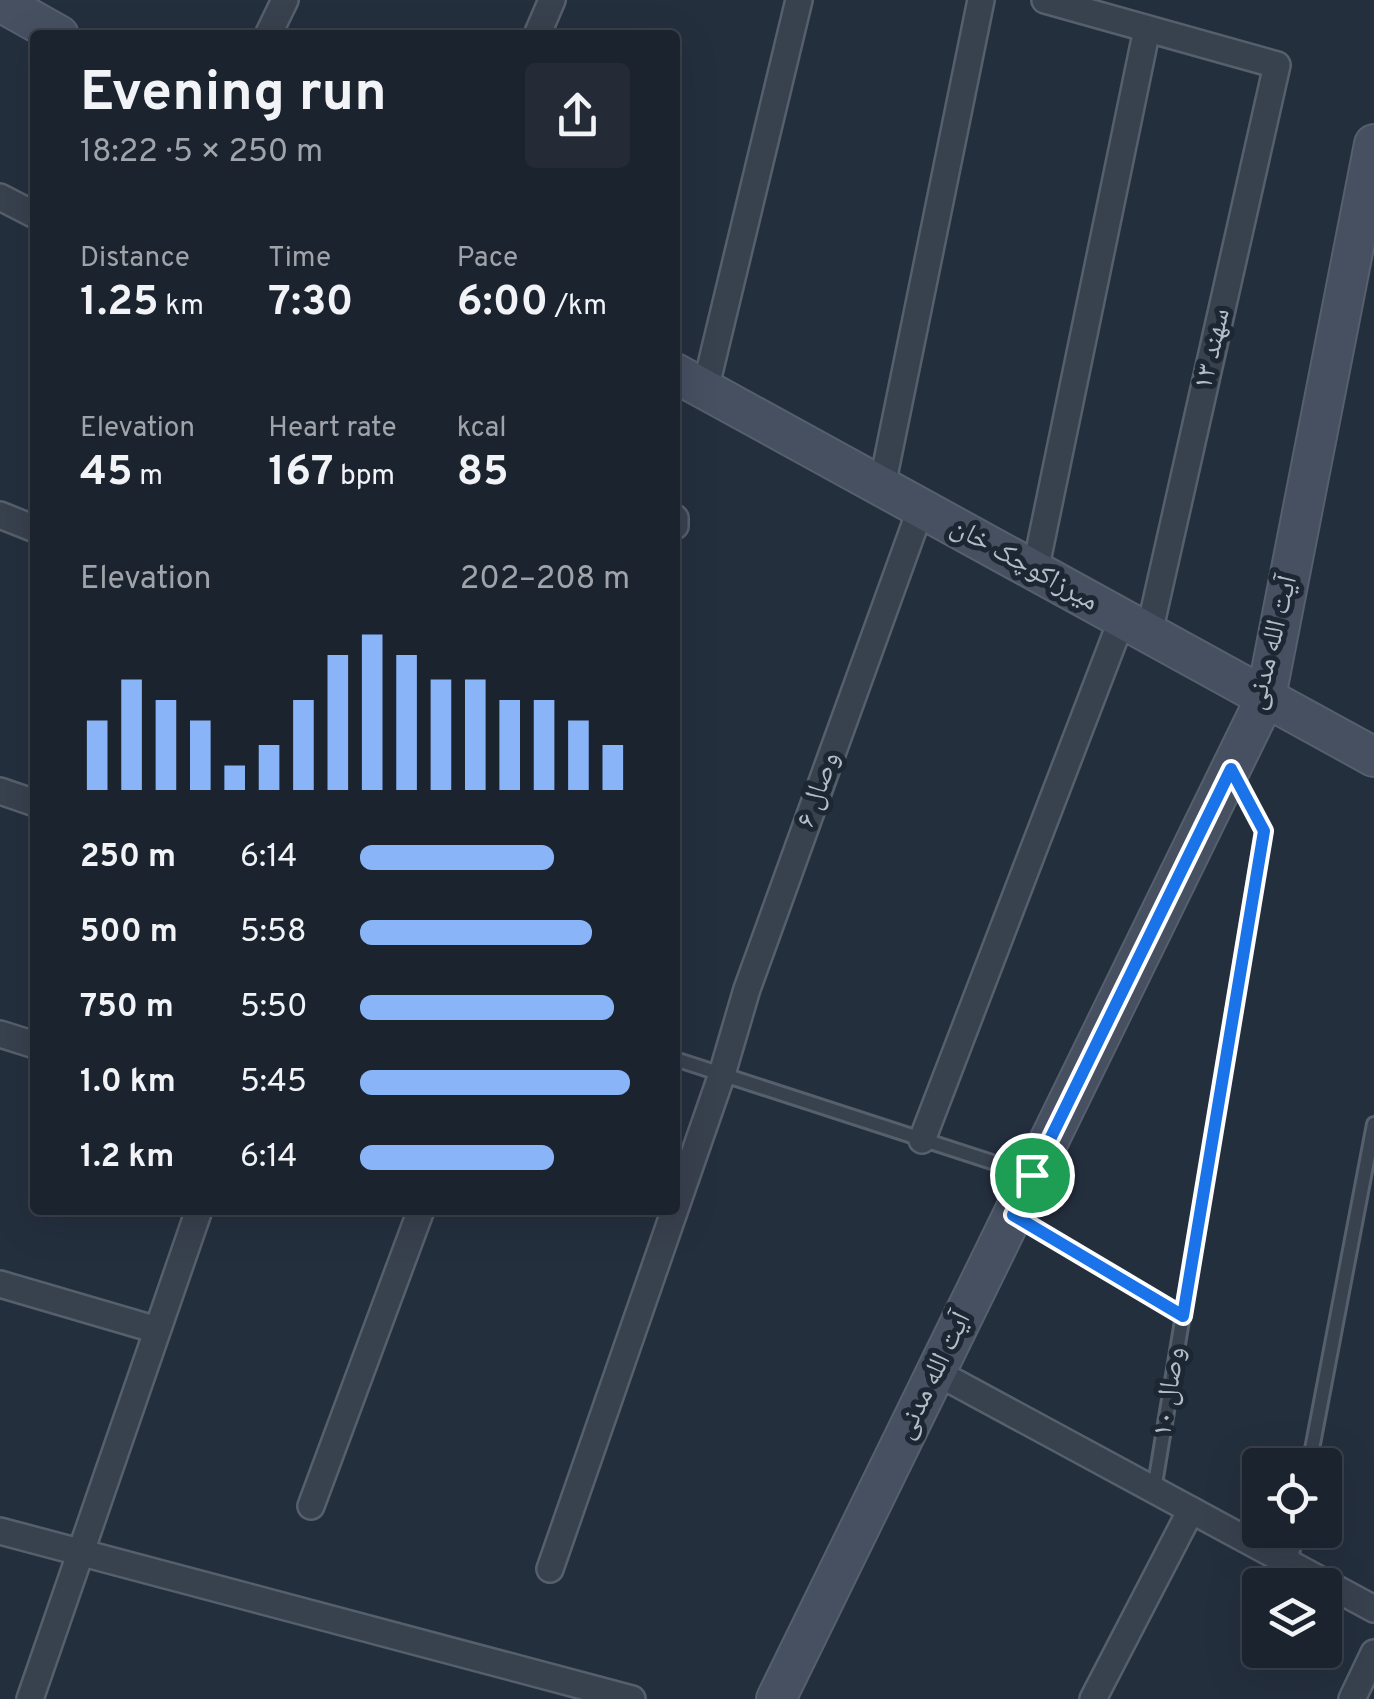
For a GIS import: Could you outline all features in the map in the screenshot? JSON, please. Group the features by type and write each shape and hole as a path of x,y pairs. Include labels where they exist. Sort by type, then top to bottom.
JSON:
{"main road":[{"path":"0,2 51,30"},
{"name":"آیت الله مدنی","path":"776,1699 1266,697 1374,144"},
{"name":"میرزاکوچک خان","path":"690,382 1374,756"}],"street":[{"path":"270,30 284,0"},
{"path":"539,30 552,0"},
{"path":"690,382 799,0"},
{"path":"882,486 982,0"},
{"path":"1034,570 1147,28 1045,0"},
{"name":"سهند ۱۳","path":"922,1140 1135,626 1276,65 1147,28"},
{"path":"0,197 30,212"},
{"name":"وصال ۶","path":"680,1195 747,988 922,508"},
{"path":"0,515 30,528"},
{"path":"0,791 30,801"},
{"path":"0,1034 30,1044"},
{"path":"30,1699 197,1215"},
{"path":"311,1506 419,1215"},
{"name":"وصال ۶","path":"550,1569 673,1215"},
{"path":"0,1284 158,1330"},
{"path":"936,1372 1374,1609"},
{"path":"1093,1699 1191,1510"},
{"path":"0,1531 632,1699"},
{"path":"1352,1699 1374,1654"}],"lane":[{"name":"وصال ۱۰","path":"1154,1490 1264,831 1231,769"},
{"path":"680,1061 1032,1175"},
{"path":"1312,1448 1374,1124"},
{"path":"1013,1215 1183,1316"},
{"path":"1290,1564 1293,1548"}],"route":[{"path":"1231,769 1264,831 1183,1316 1013,1215 1032,1175 1231,769"}]}
